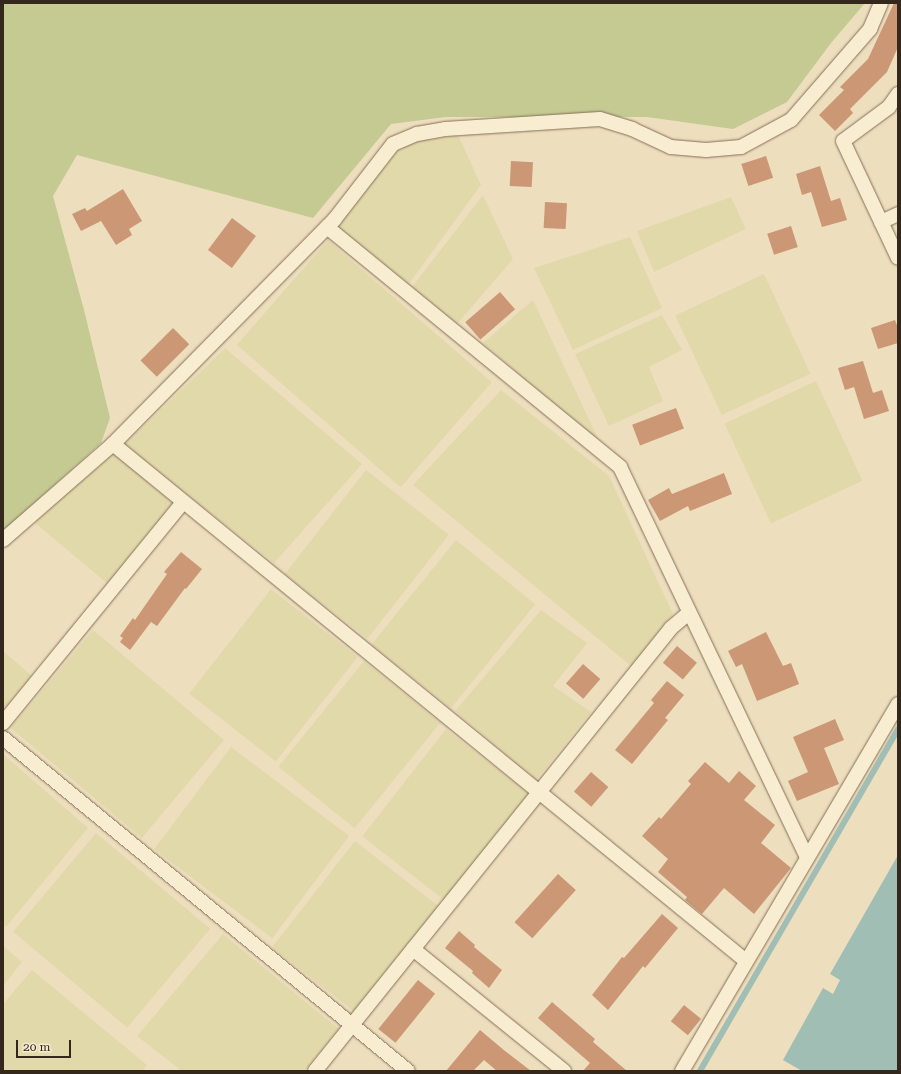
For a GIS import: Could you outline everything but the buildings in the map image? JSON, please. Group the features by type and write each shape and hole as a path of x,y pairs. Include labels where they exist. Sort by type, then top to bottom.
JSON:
{"street":[{"path":"3,540 113,444 327,227 393,144 417,134 445,129 600,119 632,129 671,147 706,150 741,147 792,120 870,29 880,3"},
{"path":"898,94 890,107 843,141 898,258"},
{"path":"881,222 898,214"},
{"path":"327,227 620,467 807,858"},
{"path":"113,444 746,961"},
{"path":"3,723 183,502"},
{"path":"315,1071 671,628 689,613"},
{"path":"682,1071 898,704"},
{"path":"3,738 408,1071"},
{"path":"413,949 564,1071"}],"shaded area":[{"path":"458,135 481,185 408,285 336,225 398,149 416,141"},
{"path":"483,195 513,259 457,324 412,287"},
{"path":"731,197 746,229 654,272 637,231"},
{"path":"630,237 662,308 573,350 534,268"},
{"path":"328,240 492,382 401,487 237,345"},
{"path":"764,274 810,374 722,415 675,315"},
{"path":"533,300 600,443 483,343"},
{"path":"662,315 682,350 649,367 663,401 609,426 575,354"},
{"path":"225,348 362,464 274,563 124,445"},
{"path":"816,381 862,481 771,523 724,424"},
{"path":"501,390 609,476 673,614 631,666 413,485"},
{"path":"114,451 174,504 108,584 35,523"},
{"path":"366,470 449,535 367,639 285,574"},
{"path":"456,540 535,604 451,708 372,644"},
{"path":"271,589 358,657 276,762 189,694"},
{"path":"541,610 587,643 553,686 591,712 536,780 455,711"},
{"path":"93,630 224,740 142,838 11,728"},
{"path":"3,651 32,676 3,709"},
{"path":"364,661 440,723 355,828 278,767"},
{"path":"446,729 530,794 446,901 362,836"},
{"path":"231,747 349,836 272,938 154,849"},
{"path":"3,754 88,828 6,927 3,925"},
{"path":"96,833 210,929 127,1028 13,932"},
{"path":"355,841 444,911 361,1017 272,947"},
{"path":"223,934 339,1029 304,1071 182,1071 137,1036"},
{"path":"3,946 22,962 3,986"},
{"path":"32,970 147,1065 142,1071 3,1071 3,1004"}],"green space":[{"path":"3,3 865,3 831,43 787,102 733,129 647,117 446,117 391,124 313,218 77,155 53,196 84,310 110,418 101,443 3,531"}],"water":[{"path":"898,855 898,1071 802,1071 783,1060 823,988 833,994 840,980 830,974"}],"waterway":[{"path":"700,1071 898,729"}]}
